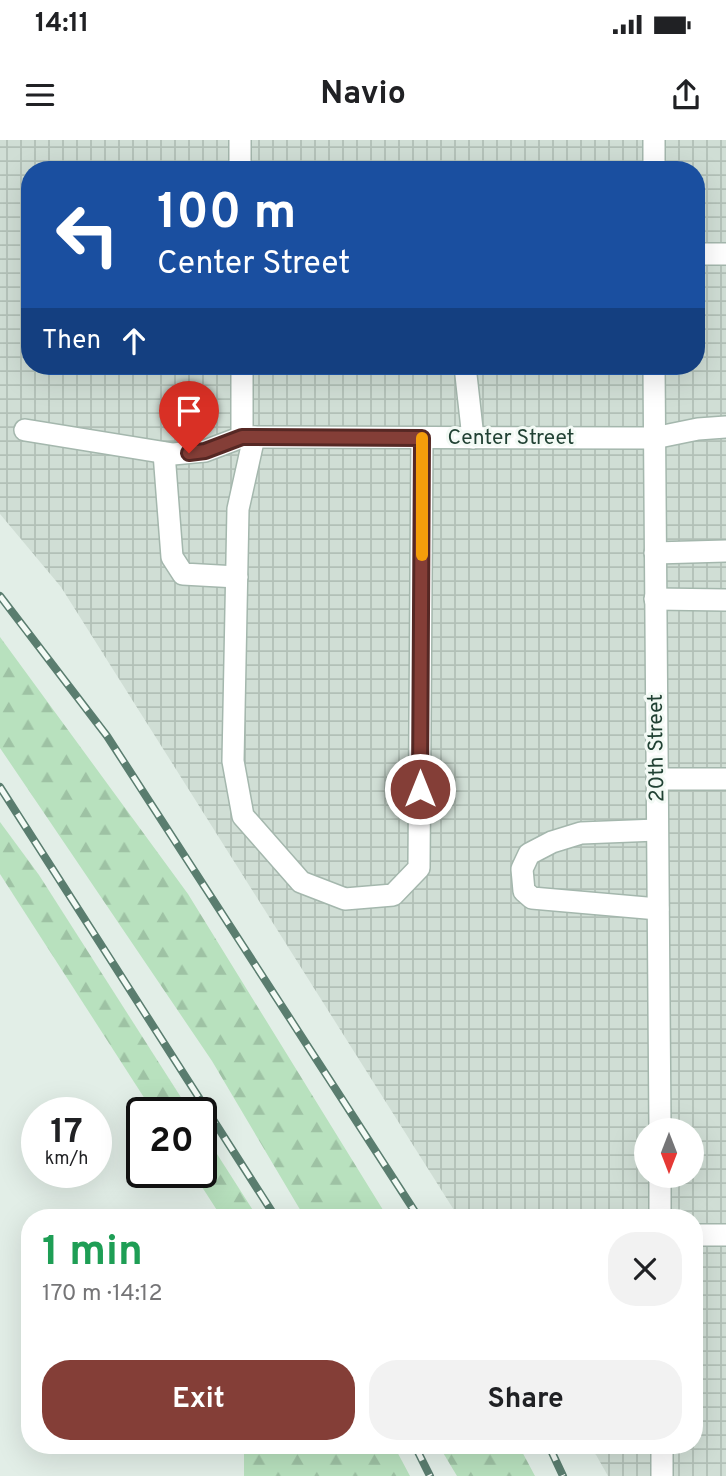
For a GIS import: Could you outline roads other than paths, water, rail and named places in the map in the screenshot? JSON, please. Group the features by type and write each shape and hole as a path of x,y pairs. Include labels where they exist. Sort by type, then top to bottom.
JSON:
{"street":[{"path":"240,140 240,161"},
{"path":"654,140 654,161"},
{"path":"705,254 726,254"},
{"path":"243,375 248,437 238,509 233,761 243,816 301,882 345,899 393,895 419,868 422,438"},
{"path":"467,375 473,438"},
{"name":"20th Street","path":"654,375 660,1118"},
{"name":"Center Street","path":"248,437 654,438 698,429 726,427"},
{"path":"25,430 164,453 205,451 248,437"},
{"path":"164,453 172,557 183,574 237,577"},
{"path":"655,553 726,551"},
{"path":"655,599 726,600"},
{"path":"657,779 726,779"},
{"path":"657,830 581,833 552,842 529,854 522,869 524,891 532,898 658,909"},
{"path":"660,1188 660,1209"},
{"path":"703,1235 726,1235"},
{"path":"662,1454 663,1476"}],"railway":[{"path":"0,596 107,736 413,1209"},
{"path":"0,787 270,1209"},
{"path":"419,1454 430,1476"},
{"path":"553,1454 563,1476"}]}
